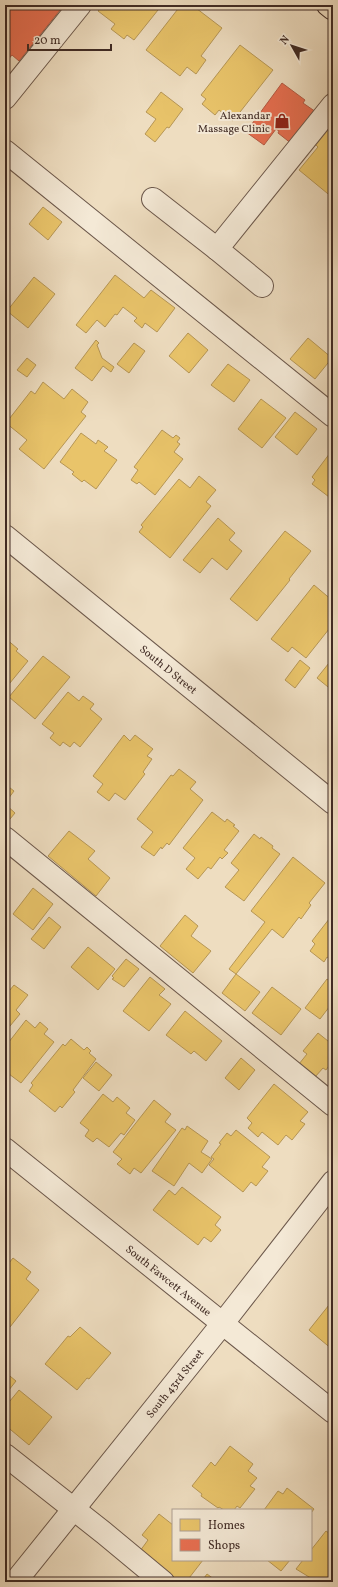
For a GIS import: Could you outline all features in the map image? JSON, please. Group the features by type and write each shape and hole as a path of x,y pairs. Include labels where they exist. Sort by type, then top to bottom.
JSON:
{"main road":[{"path":"328,5 333,9"}],"street":[{"path":"5,98 80,5"},
{"path":"217,249 333,105"},
{"path":"5,151 333,416"},
{"path":"154,199 262,286"},
{"name":"South D Street","path":"5,536 333,803"},
{"path":"5,838 333,1105"},
{"name":"South Fawcett Avenue","path":"5,1149 333,1412"},
{"name":"South 43rd Street","path":"15,1582 223,1323 333,1182"},
{"path":"5,1455 163,1582"}],"building: Homes":[{"path":"103,5 162,5 134,40 127,35 124,39 111,29 115,24 98,11"},
{"path":"181,5 192,5 222,28 201,56 206,60 196,74 187,67 180,76 146,50"},
{"path":"240,45 273,70 233,121 219,110 215,115 202,104 206,99 201,95"},
{"path":"161,92 183,109 169,128 167,127 155,142 145,134 156,119 146,112"},
{"path":"333,118 333,198 299,170 318,147 313,142"},
{"path":"43,207 62,222 48,240 29,224"},
{"path":"115,275 144,298 151,290 175,308 157,332 145,323 142,328 134,321 137,318 123,307 117,315 115,314 105,327 97,320 86,333 76,325"},
{"path":"34,277 55,294 28,328 7,311"},
{"path":"188,333 208,350 189,373 169,356"},
{"path":"308,338 332,358 315,379 290,359"},
{"path":"96,340 99,343 97,345 102,358 114,367 111,372 103,366 92,381 75,368"},
{"path":"134,343 145,351 129,373 117,364"},
{"path":"27,358 36,365 27,377 17,370"},
{"path":"228,364 250,380 234,402 211,385"},
{"path":"43,382 64,399 72,389 88,402 81,412 86,416 44,469 19,449 27,440 6,423 31,391 35,394"},
{"path":"261,399 286,418 262,448 238,429"},
{"path":"295,412 317,429 297,455 275,437"},
{"path":"162,430 173,438 176,435 180,438 177,442 180,444 174,452 183,459 155,495 139,482 137,484 131,480 138,470 134,467"},
{"path":"81,433 96,444 98,440 108,447 104,451 117,460 96,489 84,480 82,482 72,474 74,472 60,462"},
{"path":"333,449 333,500 312,484 315,480 312,477"},
{"path":"199,476 216,490 206,502 211,506 170,558 139,532 143,527 141,525 179,479 190,488"},
{"path":"218,518 235,533 229,540 242,551 227,570 212,558 200,573 183,560"},
{"path":"285,531 311,551 257,621 230,599"},
{"path":"314,585 333,601 333,624 306,658 292,647 288,652 271,639"},
{"path":"5,638 18,649 16,651 28,661 5,689"},
{"path":"43,656 70,677 35,719 9,697"},
{"path":"333,658 333,691 317,678"},
{"path":"300,660 310,668 295,688 285,680"},
{"path":"68,692 79,701 83,696 94,704 90,709 102,719 80,747 74,742 70,747 63,742 60,746 50,738 54,733 42,724"},
{"path":"124,735 130,741 135,735 153,749 147,756 152,759 143,772 145,774 125,800 115,793 109,801 97,792 103,784 93,776"},
{"path":"179,769 196,782 190,789 203,800 169,845 167,843 162,849 161,847 154,856 141,847 153,832 137,819 171,775 173,776"},
{"path":"5,784 14,791 5,803"},
{"path":"5,804 15,813 5,825"},
{"path":"212,812 225,822 227,819 235,825 233,826 239,831 224,850 228,853 222,859 220,857 211,869 208,867 198,879 186,869 195,858 183,848"},
{"path":"69,831 95,851 88,859 110,878 96,896 48,856"},
{"path":"254,834 260,839 261,837 273,846 272,848 280,854 244,901 225,887 239,870 231,863"},
{"path":"293,857 325,883 309,903 311,905 301,919 299,917 283,938 272,929 236,974 229,969 265,922 251,911"},
{"path":"33,888 53,904 33,930 13,914"},
{"path":"333,914 333,961 327,957 324,962 310,951 315,944 312,941"},
{"path":"185,915 198,926 191,936 211,951 193,973 160,946"},
{"path":"49,917 61,927 44,949 31,939"},
{"path":"88,947 115,969 98,990 71,967"},
{"path":"126,959 139,969 124,987 112,979 114,978 112,976"},
{"path":"236,974 260,992 245,1011 222,993"},
{"path":"150,977 165,989 159,995 171,1004 149,1031 123,1011"},
{"path":"327,979 333,983 333,1002 320,1019 305,1008"},
{"path":"14,985 28,995 16,1010 20,1014 5,1032 5,996"},
{"path":"272,987 301,1009 281,1035 252,1013"},
{"path":"185,1011 222,1041 206,1061 194,1051 191,1054 166,1035"},
{"path":"26,1020 35,1028 40,1022 48,1029 44,1034 54,1042 21,1083 5,1071 5,1047"},
{"path":"318,1033 333,1045 333,1060 326,1070 323,1068 315,1077 299,1064 307,1054 303,1051"},
{"path":"71,1039 84,1050 87,1047 91,1051 89,1053 96,1059 73,1090 75,1092 62,1108 60,1106 55,1112 29,1091 33,1085 31,1083 63,1044 65,1046"},
{"path":"241,1058 255,1070 239,1090 225,1078"},
{"path":"96,1062 112,1075 99,1091 83,1078"},
{"path":"274,1084 308,1112 300,1121 305,1124 292,1140 286,1135 278,1145 262,1132 258,1137 248,1128 252,1123 247,1118"},
{"path":"103,1094 113,1102 117,1097 130,1108 126,1113 135,1120 124,1135 121,1133 109,1147 97,1138 93,1142 85,1136 89,1130 80,1123"},
{"path":"154,1100 171,1114 165,1122 176,1130 141,1173 134,1168 130,1174 117,1164 122,1159 113,1152"},
{"path":"187,1126 208,1141 201,1152 212,1159 202,1173 189,1163 174,1186 152,1171 182,1128 185,1130"},
{"path":"236,1130 270,1157 262,1167 268,1171 256,1186 251,1182 243,1192 209,1165 214,1159 211,1157 221,1144 219,1143 227,1133 231,1136"},
{"path":"182,1187 221,1217 215,1225 221,1230 211,1242 204,1237 198,1245 153,1210 169,1190 175,1195"},
{"path":"13,1258 31,1272 26,1279 39,1290 10,1327 5,1323 5,1268"},
{"path":"333,1300 333,1350 309,1330"},
{"path":"80,1327 111,1353 89,1379 87,1378 77,1390 45,1364 68,1336 70,1337"},
{"path":"5,1372 16,1381 5,1395"},
{"path":"19,1390 52,1417 29,1445 5,1425 5,1407"},
{"path":"230,1446 253,1464 248,1471 257,1478 250,1486 255,1489 240,1508 237,1506 235,1509 218,1508 201,1496 202,1494 192,1486 211,1462 215,1466"},
{"path":"287,1488 314,1509 312,1512 312,1509 265,1509 278,1491 283,1494"},
{"path":"159,1514 172,1524 172,1561 202,1561 186,1582 180,1582 140,1551 148,1540 142,1535"},
{"path":"326,1531 333,1536 333,1582 312,1582 314,1580 296,1569 302,1561 312,1561 312,1549"},
{"path":"268,1561 289,1561 281,1571"},
{"path":"207,1574 218,1582 201,1582"},
{"path":"302,1579 307,1579 311,1582 302,1582"}],"building: Shops":[{"path":"5,5 64,5 19,61 12,55 6,62"},
{"name":"Alexandar Massage Clinic","path":"282,83 305,100 303,103 316,112 292,144 278,133 279,131 276,129 264,145 246,132"}],"place":[{"name":"Alexandar Massage Clinic","path":"282,121"}]}
